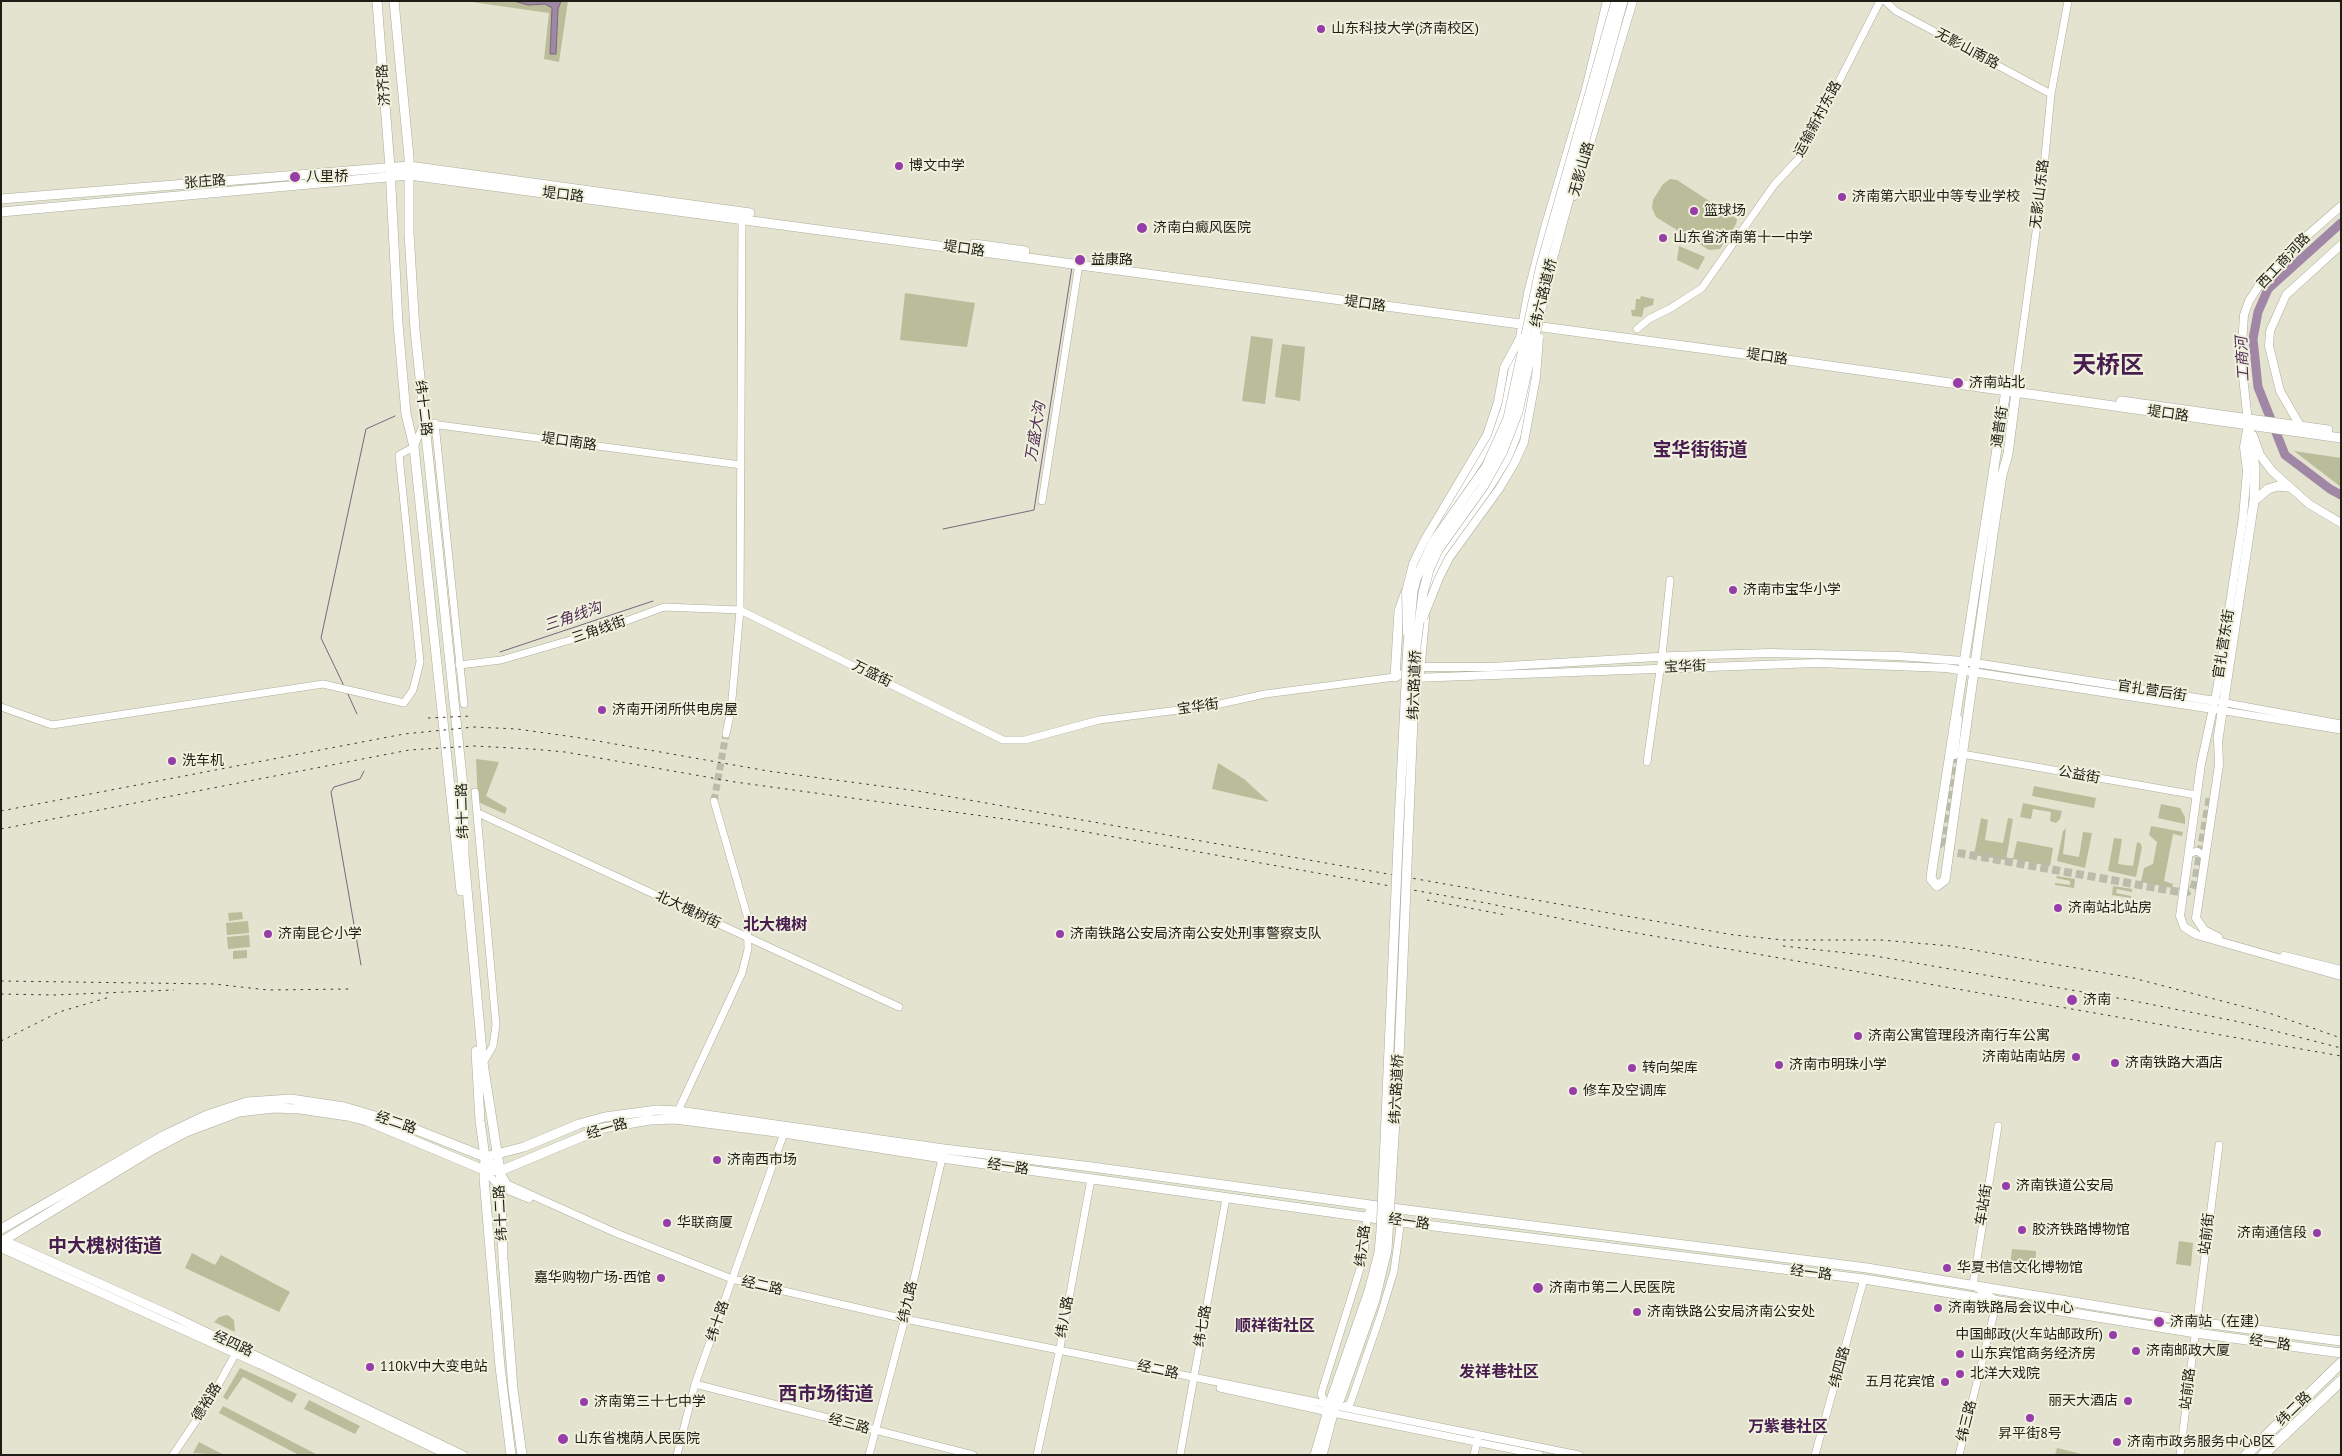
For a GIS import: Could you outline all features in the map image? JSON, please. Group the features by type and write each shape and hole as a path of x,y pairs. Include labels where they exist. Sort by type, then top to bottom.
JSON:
{"highway":[{"name":"纬二路","path":"2246,1455 2341,1362"},
{"name":"纬二路","path":"2264,1455 2341,1381"}],"main road":[{"name":"济齐路","path":"378,1 390,168"},
{"name":"济齐路","path":"394,1 409,170"},
{"name":"无影山路","path":"1412,646 1406,592 1413,564 1424,541 1487,435 1498,402 1504,368 1520,338 1528,293 1544,231 1586,89 1608,1"},
{"name":"纬六路道桥","path":"1333,1405 1375,1300 1388,1250 1399,1056 1413,591 1426,554 1442,528 1486,467 1508,418 1541,264 1616,1"},
{"name":"纬六路道桥","path":"1412,646 1429,570 1438,550 1483,487 1503,451 1518,412 1551,264 1623,1"},
{"name":"无影山路","path":"1412,646 1438,578 1449,558 1499,489 1514,464 1524,442 1531,412 1541,324 1559,248 1633,1"},
{"name":"张庄路","path":"1,199 390,168 409,170"},
{"name":"纬十二路","path":"390,168 398,333 406,414 414,447 440,708 465,923 500,1366 511,1455"},
{"name":"纬十二路","path":"409,170 412,291 447,647 464,796 464,856 483,1063 500,1171 513,1389 522,1455"},
{"name":"堤口路","path":"390,178 409,170 1523,323"},
{"name":"张庄路","path":"1,212 390,178"},
{"name":"西工商河路","path":"2341,206 2292,249 2262,281 2249,301 2244,315 2241,359 2250,423 2260,455 2272,471 2288,487 2309,504 2341,523"},
{"name":"堤口路","path":"742,215 1318,300 1541,324 2250,423 2341,432"},
{"name":"西工商河路","path":"2302,429 2280,391 2269,346 2270,331 2286,295 2341,245"},
{"path":"1395,677 1398,611 1422,551 1498,430 1505,410 1520,338"},
{"path":"1419,678 1427,592 1442,560 1507,459 1525,413 1539,338"},
{"name":"通普街","path":"2011,389 2008,454 1997,505 1976,668 1958,754 1944,880 1937,886 1930,879 1959,685 2011,389"},
{"name":"官扎营东街","path":"2250,423 2255,468 2254,501 2218,706 2196,795 2180,908 2182,922 2190,932 2293,964 2341,976"},
{"name":"官扎营东街","path":"2250,423 2244,447 2247,471 2244,507 2218,706 2219,765 2196,910 2198,922 2211,935 2341,970"},
{"name":"堤口路","path":"2302,429 2341,438"},
{"path":"2254,501 2268,489 2278,486 2288,487"},
{"name":"宝华街","path":"1395,677 1420,667 1491,667 1662,656 1788,653 1900,656 1976,668"},
{"name":"宝华街","path":"1395,677 1419,678 1817,663 1963,666"},
{"name":"官扎营后街","path":"1976,668 2218,706"},
{"path":"1958,754 1959,685"},
{"path":"2210,796 2218,739"},
{"name":"经二路","path":"1,1229 164,1135 207,1115 247,1102 291,1100 344,1107 399,1123 485,1158"},
{"name":"经二路","path":"2,1242 152,1150 194,1129 239,1112 274,1108 300,1108 367,1121 484,1170"},
{"name":"经一路","path":"485,1158 524,1147 579,1124 605,1117 657,1110 678,1111 1226,1198 1401,1222 1864,1279 2196,1333 2341,1353"},
{"name":"经一路","path":"484,1170 500,1171 603,1128 650,1120 675,1119 943,1154 1092,1167 1402,1210 1836,1264 2196,1322 2341,1341"},
{"name":"经四路","path":"2,1242 463,1455"},
{"name":"经四路","path":"237,1350 448,1455"},
{"name":"纬六路","path":"1315,1455 1333,1405"},
{"name":"纬六路","path":"1322,1455 1333,1405"}],"street":[{"name":"运输新村东路","path":"1637,329 1649,319 1671,308 1702,288 1774,185 1801,156 1880,1"},
{"name":"无影山南路","path":"1885,1 1896,11 2051,94"},
{"name":"无影山东路","path":"2011,389 2016,379 2042,188 2051,94 2068,1"},
{"path":"726,734 731,710 740,610 742,215"},
{"path":"1042,501 1079,264"},
{"path":"1,707 52,725 323,684 404,704 413,690 419,669 420,657 399,454 414,447 424,423"},
{"name":"堤口南路","path":"424,423 741,466"},
{"path":"435,423 464,704"},
{"path":"1647,762 1661,668 1670,580"},
{"name":"三角线街","path":"459,664 510,657 591,634 664,607 740,610"},
{"name":"万盛街","path":"740,610 1003,740"},
{"name":"宝华街","path":"1003,740 1026,740 1099,720 1211,706 1266,694 1395,677"},
{"name":"官扎营后街","path":"2218,706 2341,724"},
{"name":"官扎营后街","path":"2218,706 2341,730"},
{"name":"公益街","path":"1958,754 2196,795"},
{"path":"475,792 496,1025 493,1046 483,1063"},
{"path":"678,1111 742,973 748,949 747,915 714,801"},
{"name":"北大槐树街","path":"478,813 899,1006"},
{"path":"2189,854 2197,851 2204,856"},
{"name":"车站街","path":"1973,1285 1998,1126"},
{"name":"纬十路","path":"676,1455 695,1384 784,1133"},
{"name":"站前街","path":"2196,1322 2219,1145"},
{"name":"纬九路","path":"869,1455 904,1320 943,1154"},
{"name":"经二路","path":"485,1158 500,1171 508,1184 616,1233 731,1280"},
{"name":"经二路","path":"484,1170 500,1187 613,1236 731,1280 904,1320 1194,1380 1333,1405 1478,1438 1540,1455"},
{"name":"纬八路","path":"1036,1455 1059,1351 1091,1178"},
{"name":"纬七路","path":"1180,1455 1226,1198"},
{"name":"纬六路","path":"1402,1210 1394,1271 1350,1404 1333,1405 1321,1394 1364,1256 1367,1216 1369,1211 1398,1215 1402,1210"},
{"name":"纬四路","path":"1815,1455 1864,1279"},
{"path":"1973,1285 1997,1301"},
{"name":"纬三路","path":"1959,1455 1997,1301"},
{"name":"站前路","path":"2180,1455 2196,1322"},
{"name":"德裕路","path":"173,1455 210,1400 237,1350"},
{"name":"经三路","path":"695,1384 973,1455"},
{"path":"1474,1455 1478,1438"},
{"name":"经二路","path":"1478,1438 1579,1455"}],"green space":[{"path":"465,1 568,1 559,62 544,59 549,13"},
{"path":"1670,179 1677,180 1737,219 1736,224 1720,249 1709,250 1656,217 1652,208 1653,200 1663,184"},
{"path":"1679,246 1705,257 1698,270 1677,260"},
{"path":"905,293 975,303 967,347 900,340"},
{"path":"1641,296 1654,299 1653,305 1644,308 1642,317 1632,316 1631,310 1635,310 1636,299 1640,299"},
{"path":"1251,336 1273,339 1265,404 1242,401"},
{"path":"1282,344 1305,347 1300,401 1275,397"},
{"path":"2294,451 2341,458 2341,487"},
{"path":"476,759 499,762 486,796 507,808 505,814 478,802"},
{"path":"1218,763 1244,779 1269,802 1212,789"},
{"path":"2034,786 2096,798 2094,808 2032,796"},
{"path":"2023,803 2062,811 2060,819 2056,823 2050,821 2051,812 2033,809 2031,819 2020,817"},
{"path":"2161,804 2180,808 2185,817 2185,824 2158,818"},
{"path":"1981,818 1988,820 1985,840 2003,843 2008,818 2013,819 2006,860 1974,855"},
{"path":"2151,826 2183,832 2182,836 2173,834 2164,881 2173,884 2172,888 2141,882 2144,868 2153,864 2157,842 2149,835"},
{"path":"2066,828 2063,854 2079,857 2083,832 2092,833 2085,868 2057,861 2063,831"},
{"path":"2114,838 2122,839 2118,864 2133,866 2137,842 2140,843 2142,847 2136,877 2108,871"},
{"path":"2017,841 2053,848 2050,866 2013,859"},
{"path":"2057,876 2075,879 2074,888 2055,885 2055,883 2070,885 2070,881 2056,878"},
{"path":"2113,886 2132,889 2132,892 2117,889 2116,893 2131,896 2131,898 2112,895"},
{"path":"242,912 243,919 229,921 228,913"},
{"path":"248,921 249,933 227,935 226,923"},
{"path":"249,935 250,947 228,949 227,937"},
{"path":"247,950 247,958 233,959 233,951"},
{"path":"2179,1241 2193,1243 2191,1266 2176,1264"},
{"path":"2012,1249 2036,1251 2035,1271 2010,1269"},
{"path":"192,1253 215,1265 221,1255 290,1292 279,1312 185,1268"},
{"path":"228,1315 234,1320 235,1332 214,1322 219,1317"},
{"path":"240,1368 297,1394 292,1403 243,1377 227,1400 223,1397"},
{"path":"309,1400 360,1426 355,1434 304,1409"},
{"path":"223,1406 318,1455 299,1455 219,1413"},
{"path":"199,1442 224,1455 193,1453"},
{"path":"2057,1448 2081,1454 2081,1455 2055,1455"}],"shaded area":[{"path":"514,1 561,1 558,9 556,54 550,54 552,8 545,4 528,5"}],"waterway":[{"name":"工商河","path":"2341,223 2268,289 2258,312 2253,339 2258,387 2285,455 2330,489 2341,495"},
{"name":"万盛大沟","path":"943,529 1034,510 1072,267"},
{"name":"万盛大沟","path":"1675,309 1692,298"},
{"path":"344,686 321,638 366,429 395,416"},
{"name":"三角线沟","path":"500,652 653,601"},
{"name":"三角线沟","path":"347,692 357,714"},
{"path":"361,965 331,792 334,787 360,779 364,771"}],"tunnel":[{"path":"714,801 726,734"},
{"path":"1954,755 1942,837 1943,845 1947,849 1953,852 2185,893 2193,889 2195,883 2210,796"}],"railway":[{"path":"428,718 472,716"},
{"path":"1,811 404,734 474,727 517,729 581,738 768,771 918,791 1734,935 1784,940 1881,940 1951,946 2133,978 2272,1014 2341,1038"},
{"path":"1,829 409,750 474,746 565,752 735,782 1041,824 1486,903 1596,926 2341,1056"},
{"path":"1427,900 1506,915"},
{"path":"1783,946 1875,956 2129,1000 2240,1022 2341,1048"},
{"path":"1,981 214,984 268,990 351,989"},
{"path":"1,994 54,995 174,990"},
{"path":"1,1041 59,1012 110,997"}],"place":[{"name":"山东科技大学(济南校区)","path":"1321,29"},
{"name":"博文中学","path":"899,166"},
{"name":"八里桥","path":"295,177"},
{"name":"济南第六职业中等专业学校","path":"1842,197"},
{"name":"篮球场","path":"1694,211"},
{"name":"济南白癜风医院","path":"1142,228"},
{"name":"山东省济南第十一中学","path":"1663,238"},
{"name":"益康路","path":"1080,260"},
{"name":"济南站北","path":"1958,383"},
{"name":"济南市宝华小学","path":"1733,590"},
{"name":"济南开闭所供电房屋","path":"602,710"},
{"name":"洗车机","path":"172,761"},
{"name":"济南站北站房","path":"2058,908"},
{"name":"济南昆仑小学","path":"268,934"},
{"name":"济南铁路公安局济南公安处刑事警察支队","path":"1060,934"},
{"name":"济南","path":"2072,1000"},
{"name":"济南公寓管理段济南行车公寓","path":"1858,1036"},
{"name":"济南站南站房","path":"2076,1057"},
{"name":"济南铁路大酒店","path":"2115,1063"},
{"name":"济南市明珠小学","path":"1779,1065"},
{"name":"转向架库","path":"1632,1068"},
{"name":"修车及空调库","path":"1573,1091"},
{"name":"济南西市场","path":"717,1160"},
{"name":"济南铁道公安局","path":"2006,1186"},
{"name":"华联商厦","path":"667,1223"},
{"name":"胶济铁路博物馆","path":"2022,1230"},
{"name":"济南通信段","path":"2317,1233"},
{"name":"华夏书信文化博物馆","path":"1947,1268"},
{"name":"嘉华购物广场-西馆","path":"661,1278"},
{"name":"济南市第二人民医院","path":"1538,1288"},
{"name":"济南铁路局会议中心","path":"1938,1308"},
{"name":"济南铁路公安局济南公安处","path":"1637,1312"},
{"name":"济南站（在建）","path":"2159,1322"},
{"name":"中国邮政(火车站邮政所)","path":"2113,1335"},
{"name":"济南邮政大厦","path":"2136,1351"},
{"name":"山东宾馆商务经济房","path":"1960,1354"},
{"name":"110kV中大变电站","path":"370,1367"},
{"name":"北洋大戏院","path":"1960,1374"},
{"name":"五月花宾馆","path":"1945,1382"},
{"name":"丽天大酒店","path":"2128,1401"},
{"name":"济南第三十七中学","path":"584,1402"},
{"name":"昇平街8号","path":"2030,1418"},
{"name":"山东省槐荫人民医院","path":"563,1439"},
{"name":"济南市政务服务中心B区","path":"2117,1442"}],"district":[{"name":"天桥区","path":"2108,366"},
{"name":"宝华街街道","path":"1700,451"},
{"name":"北大槐树","path":"775,925"},
{"name":"中大槐树街道","path":"105,1247"},
{"name":"顺祥街社区","path":"1275,1326"},
{"name":"发祥巷社区","path":"1499,1372"},
{"name":"西市场街道","path":"826,1395"},
{"name":"万紫巷社区","path":"1788,1427"}]}
